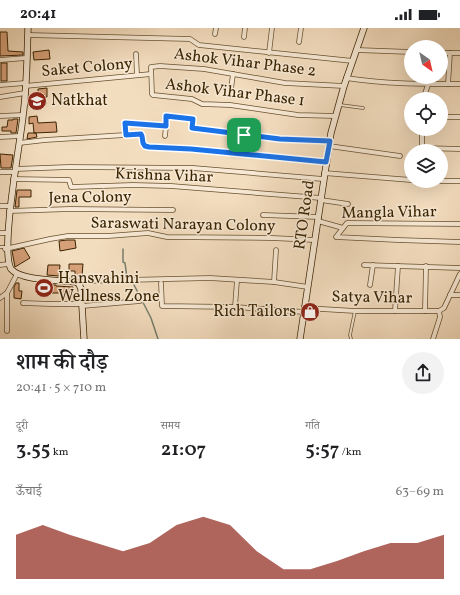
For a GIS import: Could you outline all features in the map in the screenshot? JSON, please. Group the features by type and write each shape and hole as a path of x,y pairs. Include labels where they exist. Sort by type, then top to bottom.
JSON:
{"main road":[{"path":"28,28 23,115 9,208 3,233 3,247 8,264 17,274 27,277 76,282 79,284 81,289 84,339"},
{"name":"RTO Road","path":"300,339 329,143 338,104 364,28"}],"street":[{"path":"216,28 216,34"},
{"path":"244,37 245,28"},
{"path":"269,53 272,28"},
{"path":"299,42 301,28"},
{"path":"28,35 190,40 199,45 353,61"},
{"path":"357,50 404,52"},
{"path":"460,53 450,53 448,84 460,84"},
{"path":"136,54 137,76"},
{"path":"0,60 26,58"},
{"name":"Ashok Vihar Phase 2","path":"151,74 151,66 160,66 204,69 284,83 344,86"},
{"name":"Saket Colony","path":"0,85 151,74"},
{"name":"Ashok Vihar Phase 1","path":"151,74 153,95 192,99 202,104 230,105 298,115 335,116"},
{"path":"231,89 233,74"},
{"path":"346,78 366,81 404,83"},
{"path":"425,92 428,84"},
{"path":"0,97 25,93"},
{"path":"0,116 23,115"},
{"path":"165,136 166,116 193,119 192,128 280,139 329,143 400,156"},
{"path":"448,117 460,117"},
{"path":"126,135 126,123 166,126"},
{"path":"19,143 141,134 143,143 145,146 149,147 191,149 326,162"},
{"path":"0,136 20,136"},
{"path":"448,149 460,149"},
{"path":"0,172 83,166 193,168 323,179"},
{"path":"324,173 404,179"},
{"name":"Krishna Vihar","path":"13,179 69,180 71,187 133,185 171,186 321,199"},
{"path":"448,181 460,181"},
{"path":"321,199 348,204"},
{"name":"Jena Colony","path":"0,206 9,208 173,210"},
{"name":"Mangla Vihar","path":"263,215 318,219 343,228 347,223 460,224"},
{"path":"343,228 336,237 460,242"},
{"name":"Saraswati Narayan Colony","path":"3,247 68,236 108,236 148,233 167,237 315,240"},
{"path":"274,282 276,250"},
{"path":"0,265 8,264"},
{"path":"364,265 460,268"},
{"path":"370,285 373,265"},
{"path":"395,311 398,266"},
{"path":"425,311 426,266"},
{"path":"0,298 7,293 17,274"},
{"path":"433,339 440,317 439,311 444,308 460,274"},
{"path":"79,284 84,281 210,278 274,282 308,287"},
{"path":"235,307 237,280"},
{"name":"Satya Vihar","path":"161,283 162,306 355,311 439,311"},
{"path":"7,293 7,332"},
{"path":"450,295 460,295"},
{"path":"23,303 82,305 140,301"}],"lane":[{"path":"338,104 363,108"},
{"path":"351,339 350,335 355,311"}],"building":[{"path":"0,32 7,32 8,51 23,52 23,55 0,56"},
{"path":"49,50 50,59 34,60 33,52"},
{"path":"1,63 7,63 7,81 1,81"},
{"path":"47,88 47,97 45,97 46,104 30,106 31,102 38,101 38,89"},
{"path":"37,116 38,123 56,122 57,132 34,133 33,123 29,124 29,117"},
{"path":"18,119 16,133 11,133 11,131 2,131 2,127 7,127 8,120"},
{"path":"28,133 36,133 37,137 27,139"},
{"path":"0,154 13,155 11,168 1,168"},
{"path":"17,190 31,190 31,197 19,197 19,207 15,207"},
{"path":"75,240 76,248 60,251 59,241"},
{"path":"24,248 30,258 15,267 12,251"},
{"path":"69,264 83,264 82,276 75,275 75,271 69,271"},
{"path":"48,265 60,265 59,276 47,275"},
{"path":"16,283 19,283 19,291 22,291 21,299 14,298 14,287"},
{"path":"48,285 73,287 73,293 47,293"}],"waterway":[{"path":"123,249 123,262 125,263 127,278"},
{"path":"132,281 151,318 158,339"}],"place":[{"name":"Natkhat","path":"37,101"},
{"name":"Hansvahini Wellness Zone","path":"44,288"},
{"name":"Rich Tailors","path":"310,312"}],"route":[{"path":"166,116 193,119 192,128 244,135 280,139 330,141 326,162 191,149 149,147 145,146 143,143 141,134 126,135 125,123 166,126 166,116"}]}
